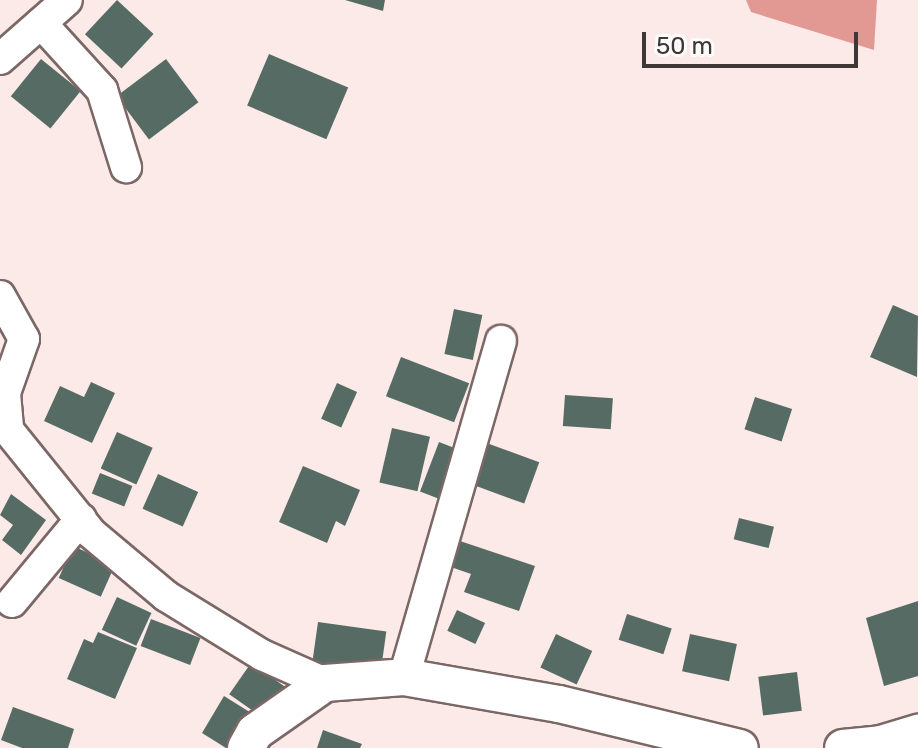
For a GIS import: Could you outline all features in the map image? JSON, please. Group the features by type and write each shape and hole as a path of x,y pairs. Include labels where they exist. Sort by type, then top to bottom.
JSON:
{"street":[{"path":"0,59 67,0"},
{"path":"41,23 102,90 126,167"},
{"path":"0,296 24,339 5,393 8,430 91,533 166,596 262,655 325,683 404,677 559,704 740,748"},
{"path":"404,677 501,341"},
{"path":"12,602 81,519"},
{"path":"246,748 255,732 325,683"},
{"path":"843,748 881,744 918,733"}],"shaded area":[{"path":"746,0 877,0 874,50 751,12"}],"building":[{"path":"117,0 154,34 122,68 85,34"},
{"path":"345,0 385,0 383,11"},
{"path":"269,54 348,88 326,139 247,106"},
{"path":"41,59 81,91 50,128 11,96"},
{"path":"166,59 198,102 149,139 116,96"},
{"path":"893,305 918,316 917,377 870,357"},
{"path":"454,309 482,315 473,360 444,354"},
{"path":"401,357 469,383 454,422 386,396"},
{"path":"91,382 115,393 92,443 44,421 60,386 84,397"},
{"path":"337,383 357,392 341,428 321,419"},
{"path":"565,395 613,398 611,429 563,426"},
{"path":"755,397 792,409 782,441 744,429"},
{"path":"392,428 430,437 417,491 379,483"},
{"path":"117,432 153,448 136,484 101,469"},
{"path":"481,441 539,462 524,504 466,482"},
{"path":"439,442 462,451 443,500 420,491"},
{"path":"303,466 360,490 345,526 336,521 327,543 279,522"},
{"path":"100,473 132,486 124,507 92,493"},
{"path":"158,474 198,492 183,527 143,509"},
{"path":"11,494 46,520 21,555 2,540 13,525 0,515"},
{"path":"739,518 774,527 769,548 734,539"},
{"path":"454,539 535,566 519,611 464,592 471,574 445,565"},
{"path":"73,546 115,565 101,597 59,578"},
{"path":"117,597 151,613 136,646 102,630"},
{"path":"918,601 918,676 884,686 866,618"},
{"path":"457,610 485,623 475,644 447,631"},
{"path":"627,614 672,629 663,654 619,640"},
{"path":"151,619 200,638 190,665 141,646"},
{"path":"318,622 386,632 380,677 312,668"},
{"path":"98,632 137,648 115,699 67,679 84,639 93,643"},
{"path":"556,634 592,651 577,684 540,668"},
{"path":"690,634 737,644 729,681 682,671"},
{"path":"251,663 285,687 264,718 229,694"},
{"path":"797,672 802,711 763,715 758,677"},
{"path":"224,696 256,716 237,748 226,748 202,733"},
{"path":"13,707 74,729 68,748 22,748 1,740"},
{"path":"323,730 362,744 360,748 317,748"}]}
